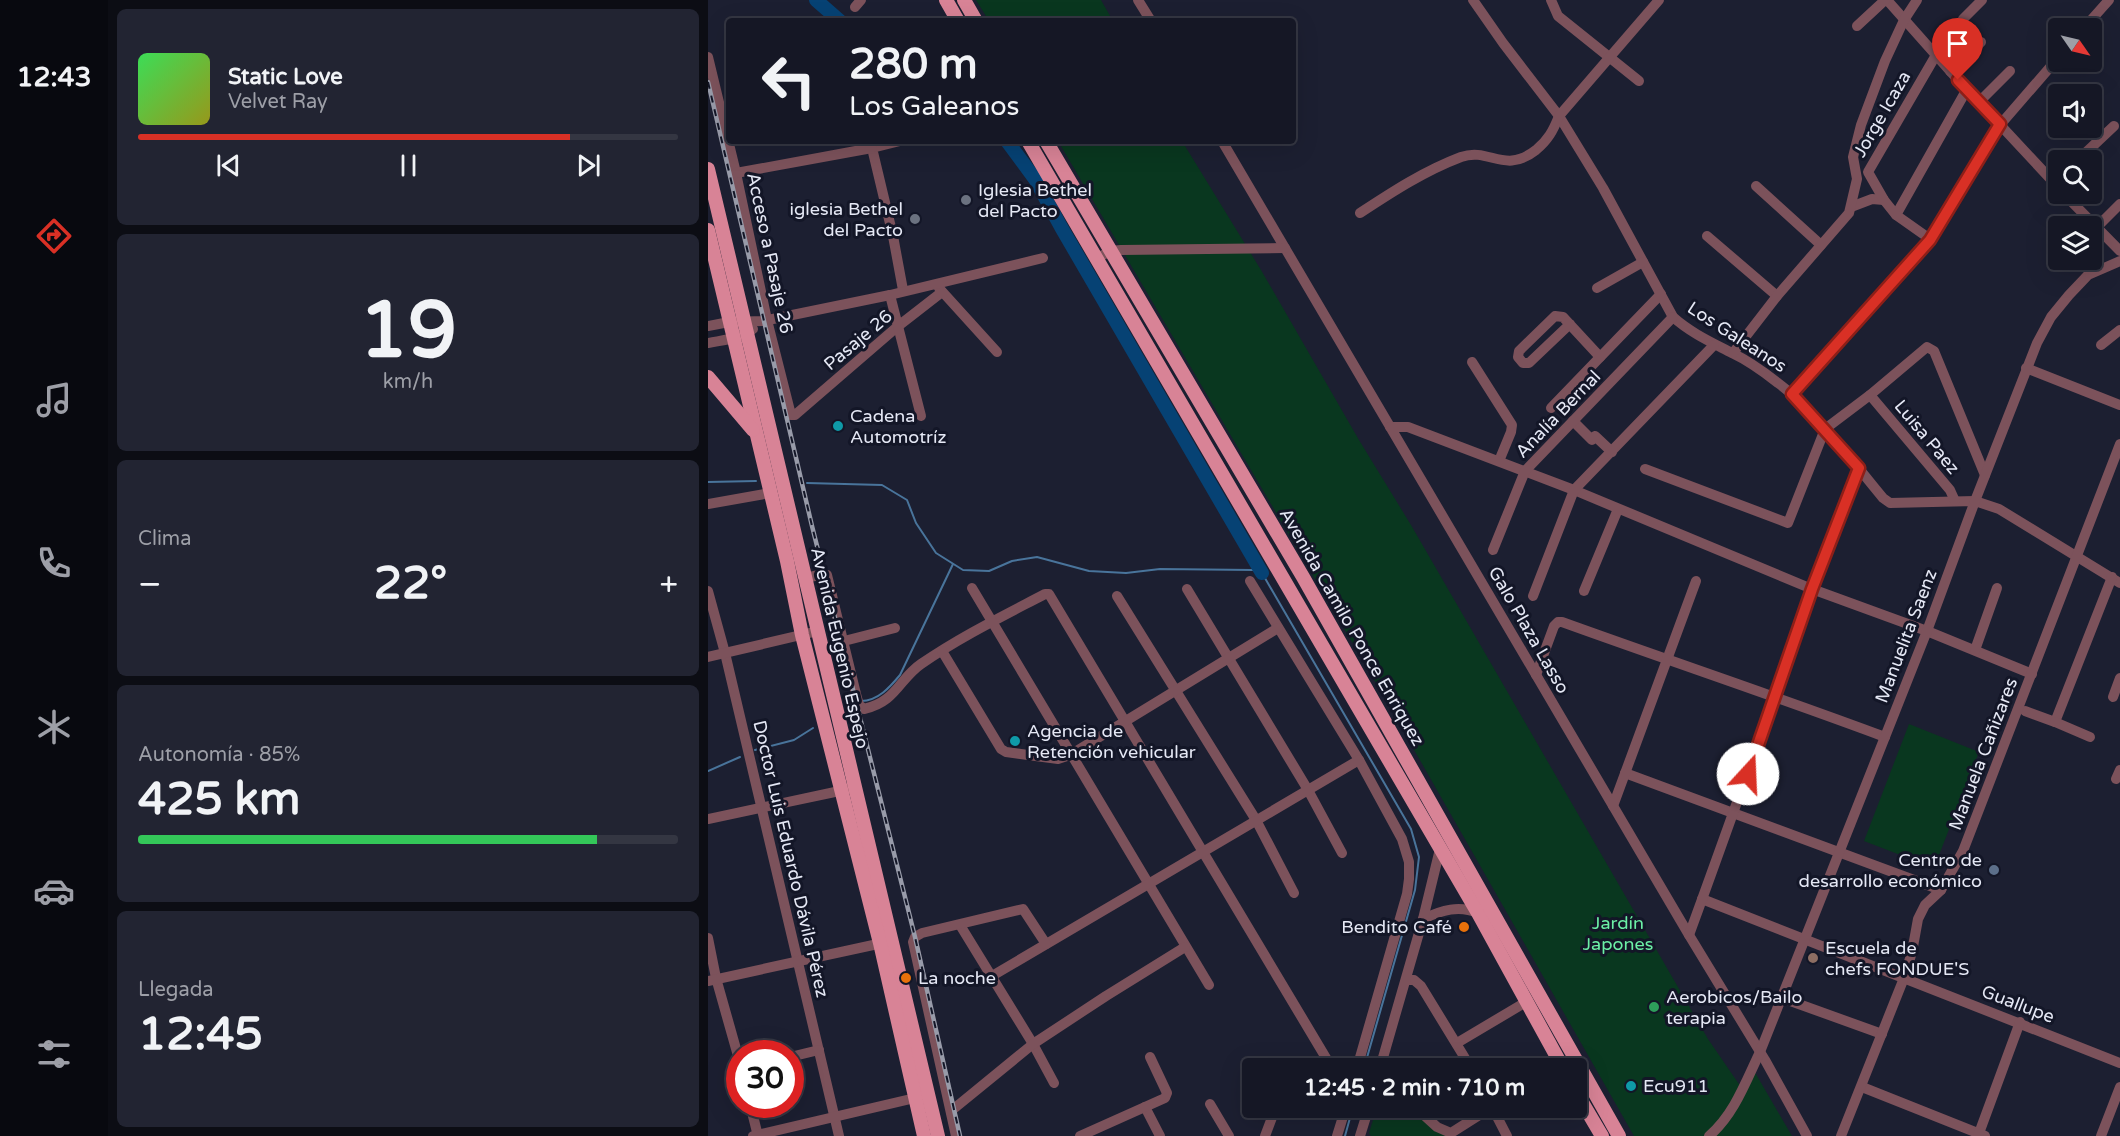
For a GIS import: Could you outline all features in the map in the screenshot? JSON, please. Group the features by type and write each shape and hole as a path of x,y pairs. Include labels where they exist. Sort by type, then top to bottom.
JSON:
{"main road":[{"path":"946,0 956,18"},
{"path":"964,0 974,18"},
{"name":"Avenida Camilo Ponce Enriquez","path":"1030,144 1478,914 1556,1058"},
{"name":"Avenida Camilo Ponce Enriquez","path":"1048,144 1303,577 1620,1136"},
{"name":"Avenida Eugenio Espejo","path":"708,169 818,631 849,789 938,1136"},
{"name":"Avenida Eugenio Espejo","path":"708,230 771,493 802,635 849,789"},
{"path":"708,376 756,433"},
{"name":"Avenida Eugenio Espejo","path":"887,942 924,1136"},
{"path":"1542,1032 1556,1024"},
{"path":"1587,1111 1602,1136"}],"street":[{"path":"1138,0 1149,18"},
{"name":"Los Galeanos","path":"1473,0 1559,116 1602,188 1673,317 1684,327 1714,345 1733,353 1778,382 1792,394 1883,498 1896,504 1975,501 2007,513 2116,580"},
{"path":"1551,0 1558,16 1639,81"},
{"path":"1360,213 1417,176 1464,156 1476,155 1514,161 1522,159 1549,138 1559,116 1659,0"},
{"path":"1857,26 1886,0 2048,174"},
{"path":"1733,353 1777,296 1845,219 1851,207 1857,179 1853,157 1861,125 1885,61 1904,20 1917,0"},
{"path":"1963,19 1982,0"},
{"path":"2092,0 2101,9"},
{"path":"2093,18 2109,0"},
{"path":"1950,71 1981,42"},
{"name":"Jorge Icaza","path":"1930,240 1896,215 1884,200 1868,172 1936,55"},
{"name":"Acceso a Pasaje 26","path":"708,57 726,132"},
{"path":"1792,394 1930,240 2000,124 2048,69"},
{"path":"1979,102 2010,71"},
{"path":"1896,215 1967,89"},
{"path":"2089,150 2114,126"},
{"name":"Acceso a Pasaje 26","path":"729,144 765,321 790,413 793,416 796,414"},
{"path":"736,173 888,144"},
{"name":"Galo Plaza Lasso","path":"1224,144 1808,1136"},
{"path":"872,148 903,290"},
{"path":"1857,179 1868,172"},
{"path":"1756,186 1821,245"},
{"path":"1851,207 1872,199 1884,200"},
{"path":"2074,204 2086,216"},
{"path":"2102,222 2120,204"},
{"path":"2102,232 2120,251"},
{"path":"1707,236 1777,296"},
{"path":"1096,259 1110,251 1285,248"},
{"path":"708,343 734,338 747,327 765,321 890,295 903,290 1043,258"},
{"name":"Manuelita Saenz","path":"1709,1136 1720,1127 1739,1096 1760,1052 1927,630 2026,368 2051,317 2069,295 2088,275 2120,261"},
{"path":"1597,288 1643,262"},
{"path":"934,283 997,351"},
{"name":"Pasaje 26","path":"796,414 897,327 942,292"},
{"path":"1551,408 1661,294"},
{"path":"890,295 921,416"},
{"path":"1570,324 1529,363 1523,363 1518,357 1519,351 1555,316 1563,317 1570,324 1600,357"},
{"name":"Analía Bernal","path":"1494,550 1525,471 1673,317"},
{"path":"708,326 729,322 747,327"},
{"path":"2101,345 2120,330"},
{"path":"1533,596 1574,490 1714,345"},
{"path":"1645,469 1788,523 1825,429 1927,347 1934,351 1985,475"},
{"path":"1472,362 1512,425 1499,461"},
{"path":"2026,368 2120,405"},
{"name":"Luisa Paez","path":"1870,395 1950,490 1955,501"},
{"path":"1574,421 1592,440 1595,436 1612,452"},
{"path":"1390,427 1408,427 1525,471 1812,589 1927,630 2032,674"},
{"name":"Manuela Cañizares","path":"1841,1136 1904,978 1918,919 1925,905 1941,890 1963,851 2120,444"},
{"path":"1689,935 1776,696 1812,589 1859,468"},
{"path":"708,504 771,493"},
{"path":"1584,591 1618,509"},
{"path":"805,578 827,575 855,694 859,705 864,709 887,699 915,669 942,651 992,621 1049,594 1326,1058"},
{"path":"2055,722 2116,580"},
{"path":"1250,581 1359,760 1402,839 1408,862 1410,879 1360,1058"},
{"path":"1612,806 1696,581"},
{"path":"972,588 1209,985"},
{"path":"1975,650 1997,588"},
{"path":"1187,589 1308,790 1342,853"},
{"name":"Doctor Luis Eduardo Dávila Pérez","path":"708,591 725,653 839,1136"},
{"path":"1117,596 1256,820 1294,893"},
{"path":"1536,675 1554,626 1558,622 1776,696 1885,738"},
{"path":"844,641 895,628"},
{"path":"942,651 1001,749 1006,752 1058,759 1070,754 1278,628"},
{"path":"708,657 818,631"},
{"path":"2113,697 2120,678"},
{"path":"2025,711 2090,737"},
{"path":"992,976 1359,760"},
{"path":"1625,773 1941,890"},
{"path":"708,819 849,789"},
{"path":"1383,1058 1423,919 1440,849"},
{"name":"Guallupe","path":"1702,900 2020,1022 2120,1063"},
{"path":"1423,919 1441,911 1460,908 1478,914"},
{"path":"956,1136 913,942 915,937 922,933 1023,909 1046,944"},
{"path":"960,925 1033,1044 1054,1083"},
{"path":"708,938 712,980 732,1040"},
{"path":"712,980 887,942"},
{"path":"951,1111 1033,1044 1185,947"},
{"path":"1406,980 1418,982 1465,1058"},
{"path":"1782,998 1882,1034"},
{"path":"1457,1044 1526,1002"},
{"path":"1862,1087 1980,1135 2020,1022"},
{"path":"804,1054 819,1050"},
{"path":"1080,1136 1165,1098 1167,1093 1150,1057"},
{"path":"2101,1136 2120,1087"},
{"path":"753,1118 757,1136 915,1098"},
{"path":"1210,1104 1229,1136"},
{"path":"1145,1107 1160,1136"},
{"path":"1265,1136 1271,1118"},
{"path":"1337,1136 1343,1118"},
{"path":"1363,1134 1366,1118"},
{"path":"1427,1118 1437,1127 1451,1133 1475,1118"},
{"path":"1498,1118 1507,1136"}],"green space":[{"path":"976,0 1101,0 1111,18 987,18"},
{"name":"Jardín Japones","path":"1060,144 1184,144 1411,525 1708,1039 1743,1090 1753,1069 1792,1136 1634,1136 1376,683"},
{"path":"1909,724 1979,752 1934,868 1864,841"},
{"path":"1374,1118 1425,1118 1445,1136 1371,1136 1369,1133"}],"waterway":[{"path":"816,0 837,18"},
{"path":"1009,144 1035,179 1262,573"},
{"path":"708,482 756,481"},
{"path":"807,483 882,485 907,500 916,523 936,553 963,570 989,571 1012,561 1037,557 1089,571 1126,573 1160,569 1253,570 1262,573 1411,829 1419,857 1415,890 1367,1058"},
{"path":"861,701 878,696 900,675 953,564"},
{"path":"755,750 794,740 813,728"},
{"path":"708,771 740,757"},
{"path":"1345,1136 1350,1118"}],"railway":[{"path":"708,82 812,526 915,937 960,1136"}],"place":[{"name":"Iglesia Bethel del Pacto","path":"966,200"},
{"name":"iglesia Bethel del Pacto","path":"915,219"},
{"name":"Cadena Automotríz","path":"838,426"},
{"name":"Agencia de Retención vehicular","path":"1015,741"},
{"name":"Centro de desarrollo económico","path":"1994,870"},
{"name":"Bendito Café","path":"1464,927"},
{"name":"Escuela de chefs FONDUE'S","path":"1813,958"},
{"name":"La noche","path":"906,978"},
{"name":"Aerobicos/Bailo terapia","path":"1654,1007"},
{"name":"Ecu911","path":"1631,1086"}],"route":[{"path":"1748,774 1812,589 1859,468 1792,394 1930,240 2000,124 1958,80"}]}
